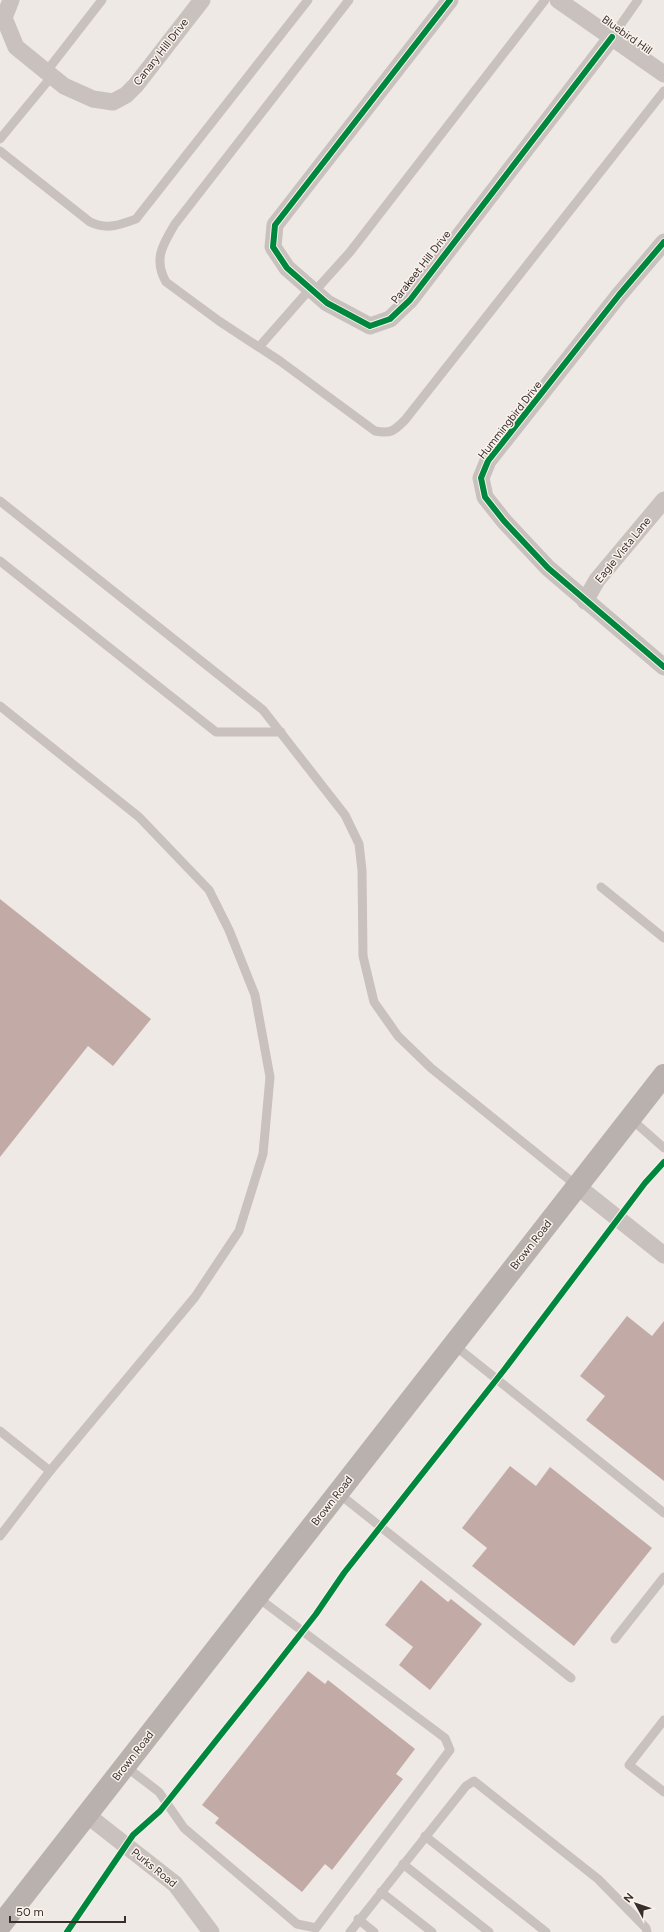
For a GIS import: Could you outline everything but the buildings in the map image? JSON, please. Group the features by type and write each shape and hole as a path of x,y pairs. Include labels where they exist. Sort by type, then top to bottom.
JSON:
{"main road":[{"name":"Brown Road","path":"0,1926 664,1075"}],"street":[{"name":"Canary Hill Drive","path":"11,0 4,18 16,47 64,86 93,99 113,102 126,95 202,0"},
{"name":"Parakeet Hill Drive","path":"450,0 275,225 273,247 287,268 327,303 370,326 390,319 410,300 612,37"},
{"name":"Bluebird Hill","path":"558,0 664,74"},
{"name":"Hummingbird Drive","path":"664,242 619,295 488,461 481,478 485,497 504,522 548,568 664,667"},
{"name":"Eagle Vista Lane","path":"585,601 597,580 664,500"},
{"path":"577,1186 664,1255"},
{"name":"Purks Road","path":"87,1815 175,1884 211,1932"}],"lane":[{"path":"0,139 102,0"},
{"path":"0,151 90,222 99,226 115,227 136,219 308,0"},
{"path":"349,0 175,224 161,250 159,264 161,273 166,282 375,431 386,433 395,430 405,420 493,311 664,91"},
{"path":"259,347 350,252 545,0"},
{"path":"612,37 638,0"},
{"path":"0,502 263,710 345,814 359,844 362,870 363,956 374,1002 398,1036 432,1068 577,1186"},
{"path":"0,561 216,732 281,732"},
{"path":"0,706 139,817 209,890 229,930 255,995 270,1077 263,1154 240,1231 195,1297 50,1471 0,1536"},
{"path":"601,887 664,938"},
{"path":"630,1118 664,1148"},
{"path":"454,1345 664,1513"},
{"path":"0,1431 50,1471"},
{"path":"338,1493 571,1678"},
{"path":"615,1640 664,1577"},
{"path":"125,1766 159,1792 184,1828 205,1847 297,1924 316,1928 450,1750 445,1738 257,1597"},
{"path":"664,1720 629,1765 664,1792"},
{"path":"350,1932 358,1919 466,1786 474,1781 598,1879 646,1928 647,1932"},
{"path":"425,1836 546,1932"},
{"path":"403,1864 489,1932"},
{"path":"381,1892 432,1932"},
{"path":"358,1919 374,1932"}],"cycle path":[{"path":"450,0 275,225 273,247 287,268 327,303 370,326 390,319 410,300 612,37"},
{"path":"664,242 619,295 488,461 481,478 485,497 504,521 548,568 664,667"},
{"path":"67,1932 133,1835 160,1811 266,1678 316,1614 344,1573 504,1370 645,1183 664,1162"}]}
